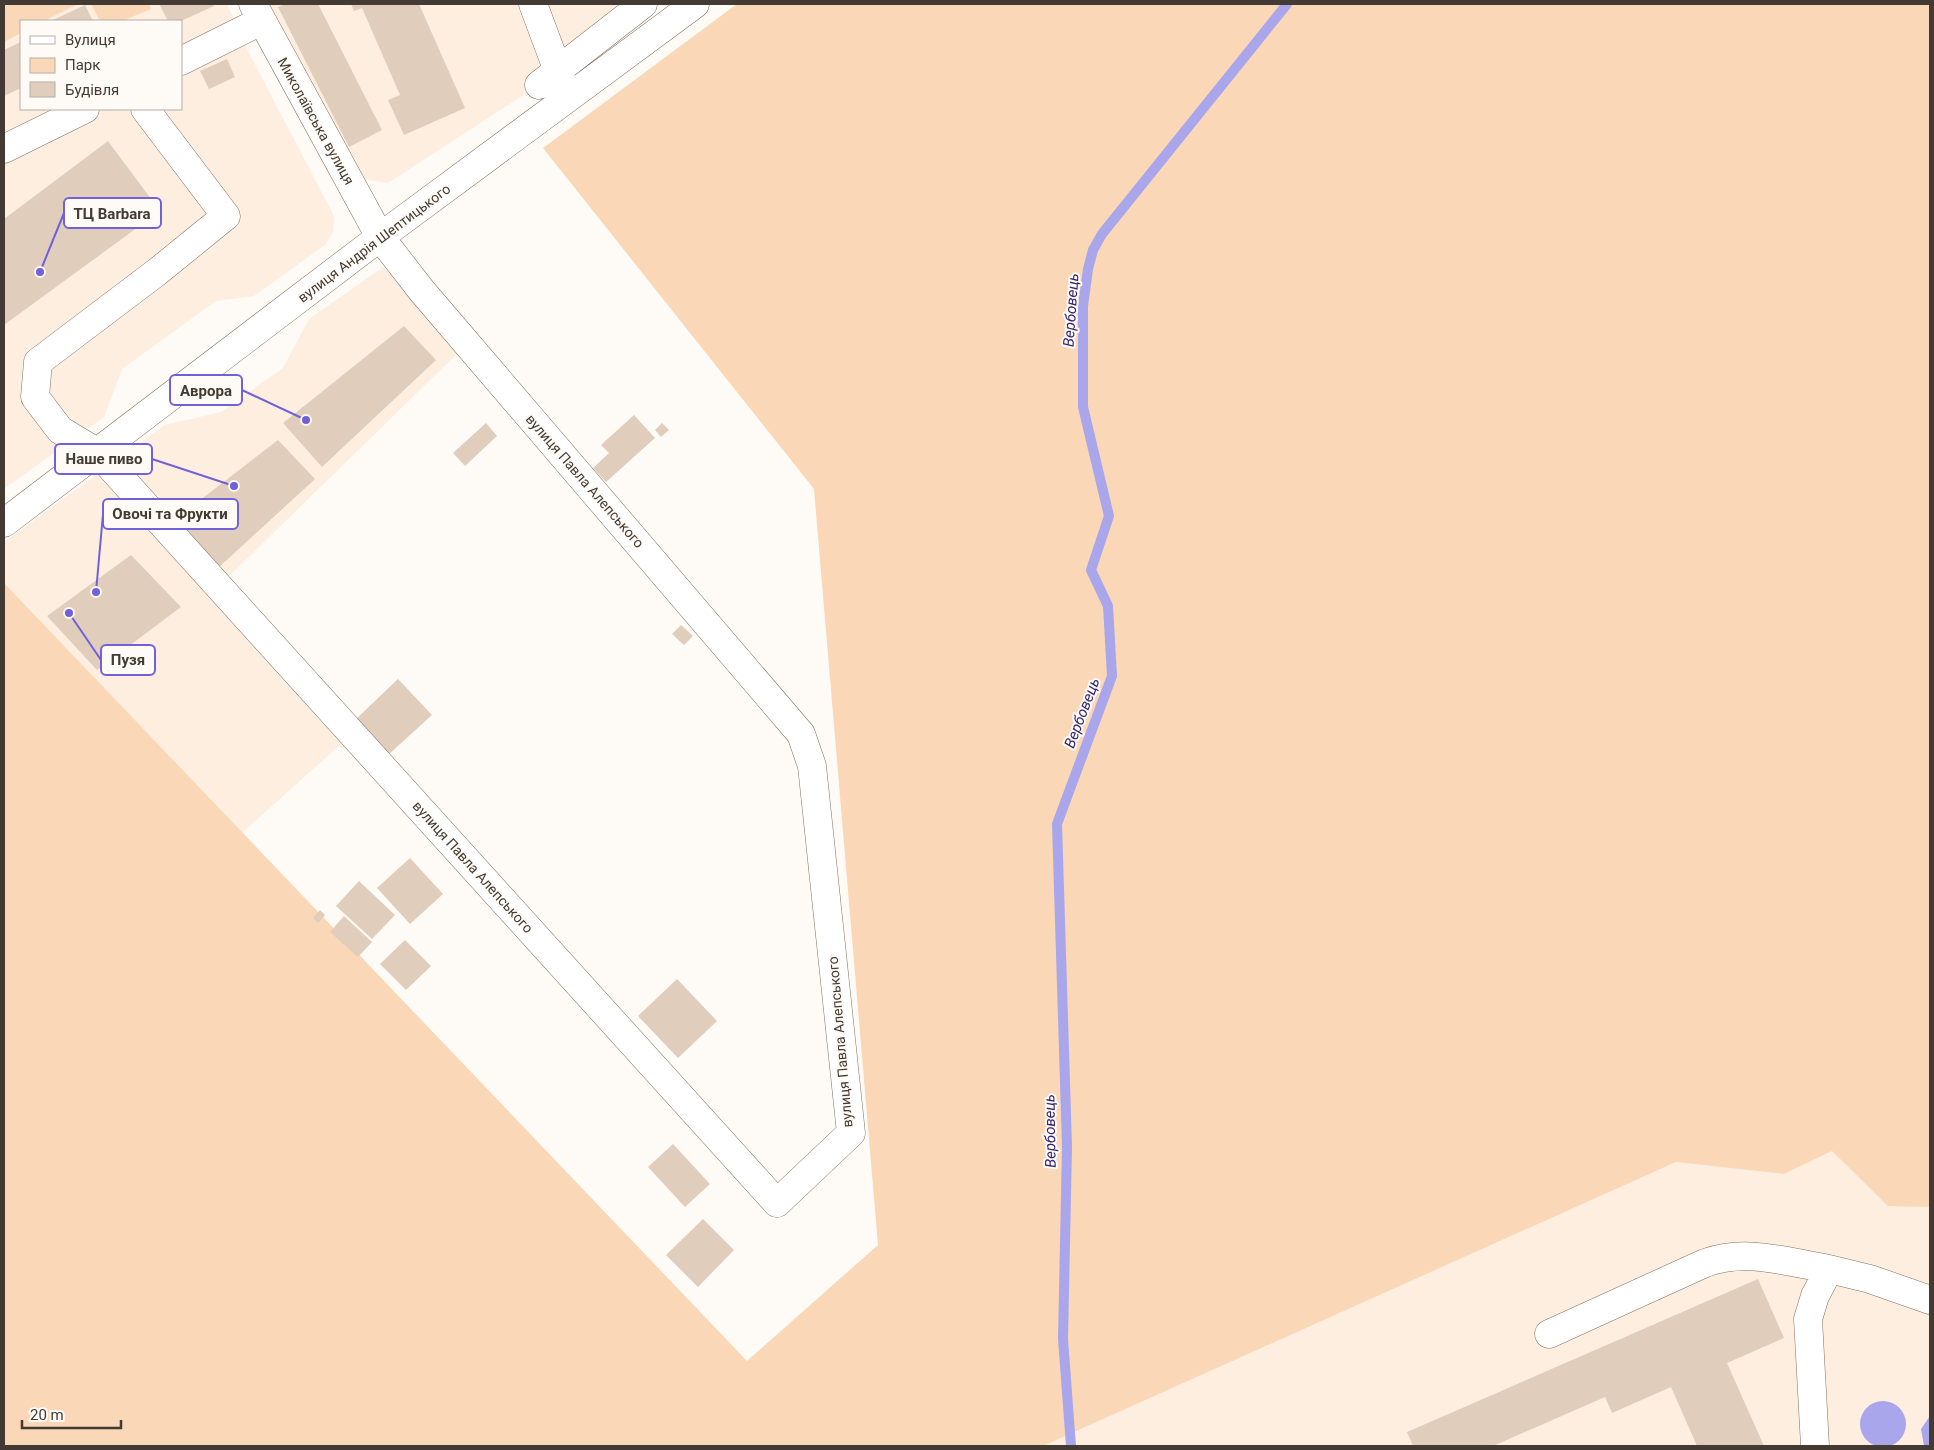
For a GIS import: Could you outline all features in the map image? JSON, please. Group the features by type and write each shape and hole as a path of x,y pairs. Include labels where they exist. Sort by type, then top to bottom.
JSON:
{"street":[{"path":"533,4 568,98"},
{"path":"539,85 643,4"},
{"name":"вулиця Андрія Шептицького","path":"4,523 380,237 695,4"},
{"path":"182,60 257,12"},
{"name":"Миколаївська вулиця","path":"257,12 380,237"},
{"path":"4,149 83,110"},
{"path":"98,453 60,430 35,398 38,362 157,272 226,216 146,110"},
{"name":"вулиця Павла Алепського","path":"98,453 777,1203 851,1133 812,766 801,734 422,291 380,237"},
{"name":"вулиця Андрія Шептицького","path":"4,502 55,485"},
{"path":"1548,1334 1706,1263 1729,1256 1754,1256 1829,1269 1870,1279 1930,1300"},
{"path":"1815,1446 1808,1319 1815,1296 1829,1269"}],"shaded area":[{"path":"4,4 227,4 248,51 334,216 333,232 325,245 254,296 216,301 122,369 104,417 4,489"},
{"path":"267,4 643,4 539,85 388,183 362,179"},
{"path":"396,258 467,344 219,586 352,734 242,833 4,583 4,542 165,425 221,412 283,368 309,319"},
{"path":"1930,1104 1930,1446 1043,1446 1676,1162 1784,1174"},
{"path":"1883,1401 1896,1405 1902,1411 1906,1424 1902,1437 1896,1443 1883,1447 1870,1443 1864,1437 1860,1424 1864,1411 1870,1405"},
{"path":"1930,1416 1930,1446 1924,1446 1921,1429"}],"green space":[{"path":"4,4 78,4 46,20 20,20 20,34 4,42"},
{"path":"91,4 149,4 151,9 124,20 99,20"},
{"path":"737,4 1930,4 1930,1207 1888,1206 1832,1151 1784,1174 1676,1162 1043,1446 4,1446 4,583 747,1361 878,1245 814,489 543,148"}],"building":[{"path":"159,4 213,4 214,6 182,21 167,20"},
{"path":"285,4 318,4 382,130 349,147 278,7"},
{"path":"351,4 419,4 465,108 404,135 388,100 400,95 362,8 354,11"},
{"path":"85,5 92,20 53,20"},
{"path":"20,42 20,88 4,96 4,50"},
{"path":"227,59 235,77 209,89 200,71"},
{"path":"108,141 160,211 4,325 4,219"},
{"path":"404,326 436,360 322,467 283,423"},
{"path":"634,415 655,438 606,482 593,468 609,453 601,445"},
{"path":"486,423 497,436 465,466 453,453"},
{"path":"662,423 669,430 661,437 655,430"},
{"path":"278,440 315,479 218,568 173,521"},
{"path":"131,555 181,607 97,670 47,616"},
{"path":"681,625 693,636 684,645 672,634"},
{"path":"398,679 432,715 388,755 355,720"},
{"path":"410,858 443,894 410,924 377,888"},
{"path":"359,881 395,915 372,939 336,906"},
{"path":"320,910 325,915 318,923 313,918"},
{"path":"344,916 372,942 358,957 330,932"},
{"path":"405,940 431,966 406,990 380,964"},
{"path":"677,979 717,1021 678,1058 638,1016"},
{"path":"673,1144 710,1184 685,1207 648,1167"},
{"path":"703,1219 734,1250 698,1287 666,1255"},
{"path":"1758,1279 1784,1338 1727,1363 1764,1446 1697,1446 1671,1387 1612,1413 1605,1397 1493,1446 1413,1446 1407,1432"}],"waterway":[{"name":"Вербовець","path":"1071,1446 1063,1339 1067,1147 1057,824 1112,676 1108,606 1091,570 1109,516 1083,407 1083,306 1088,269 1093,250 1102,234 1287,4"}],"place":[{"name":"ТЦ Barbara","path":"40,272"},
{"name":"Аврора","path":"306,420"},
{"name":"Наше пиво","path":"234,486"},
{"name":"Овочі та Фрукти","path":"96,592"},
{"name":"Пузя","path":"69,613"}]}
